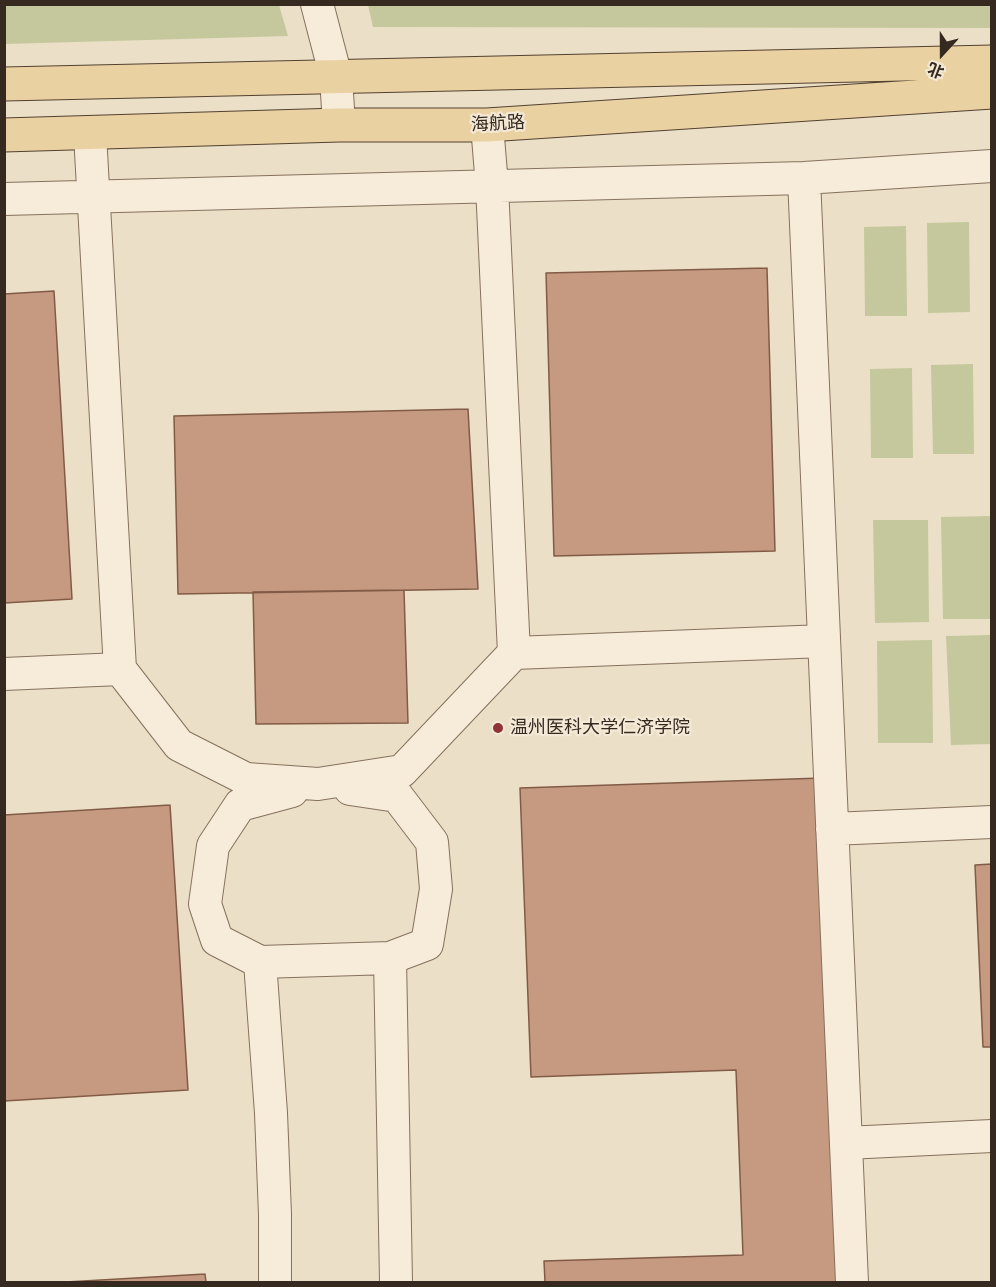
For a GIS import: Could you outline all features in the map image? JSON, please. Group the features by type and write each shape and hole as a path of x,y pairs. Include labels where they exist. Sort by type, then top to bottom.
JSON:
{"main road":[{"path":"4,84 992,62"},
{"name":"海航路","path":"4,135 339,126 488,125 992,92"}],"street":[{"path":"317,4 336,77 339,126"},
{"path":"488,125 514,653"},
{"path":"90,134 120,669 179,745 246,779 318,784 397,796 432,842 436,889 427,944 390,958 260,962 217,940 205,904 213,846 240,805 318,784 402,771 514,653 824,640"},
{"path":"4,199 804,178 992,166"},
{"path":"804,178 852,1282"},
{"path":"4,674 120,669"},
{"path":"832,829 992,822"},
{"path":"390,958 396,1282"},
{"path":"260,962 271,1113 275,1282"},
{"path":"846,1143 992,1136"}],"green space":[{"path":"991,4 991,28 373,27 368,5"},
{"path":"4,5 279,5 288,36 5,44"},
{"path":"969,222 970,312 928,313 927,223"},
{"path":"906,226 907,316 865,316 864,227"},
{"path":"973,364 974,454 933,454 931,365"},
{"path":"912,368 913,458 871,458 870,369"},
{"path":"991,516 991,619 943,619 941,517"},
{"path":"873,520 928,520 929,622 875,623"},
{"path":"991,635 991,744 951,745 946,636"},
{"path":"932,640 933,743 878,743 877,641"}],"building":[{"path":"767,268 775,551 554,556 546,273"},
{"path":"54,291 72,599 4,603 4,294"},
{"path":"468,409 478,589 178,594 174,416"},
{"path":"404,590 408,723 256,724 253,592"},
{"path":"822,778 841,1282 545,1282 544,1261 743,1255 736,1070 531,1077 520,788"},
{"path":"170,805 188,1090 4,1101 4,815"},
{"path":"992,864 992,1047 983,1047 975,865"},
{"path":"205,1274 206,1282 66,1282"}],"place":[{"name":"温州医科大学仁济学院","path":"498,728"}]}
